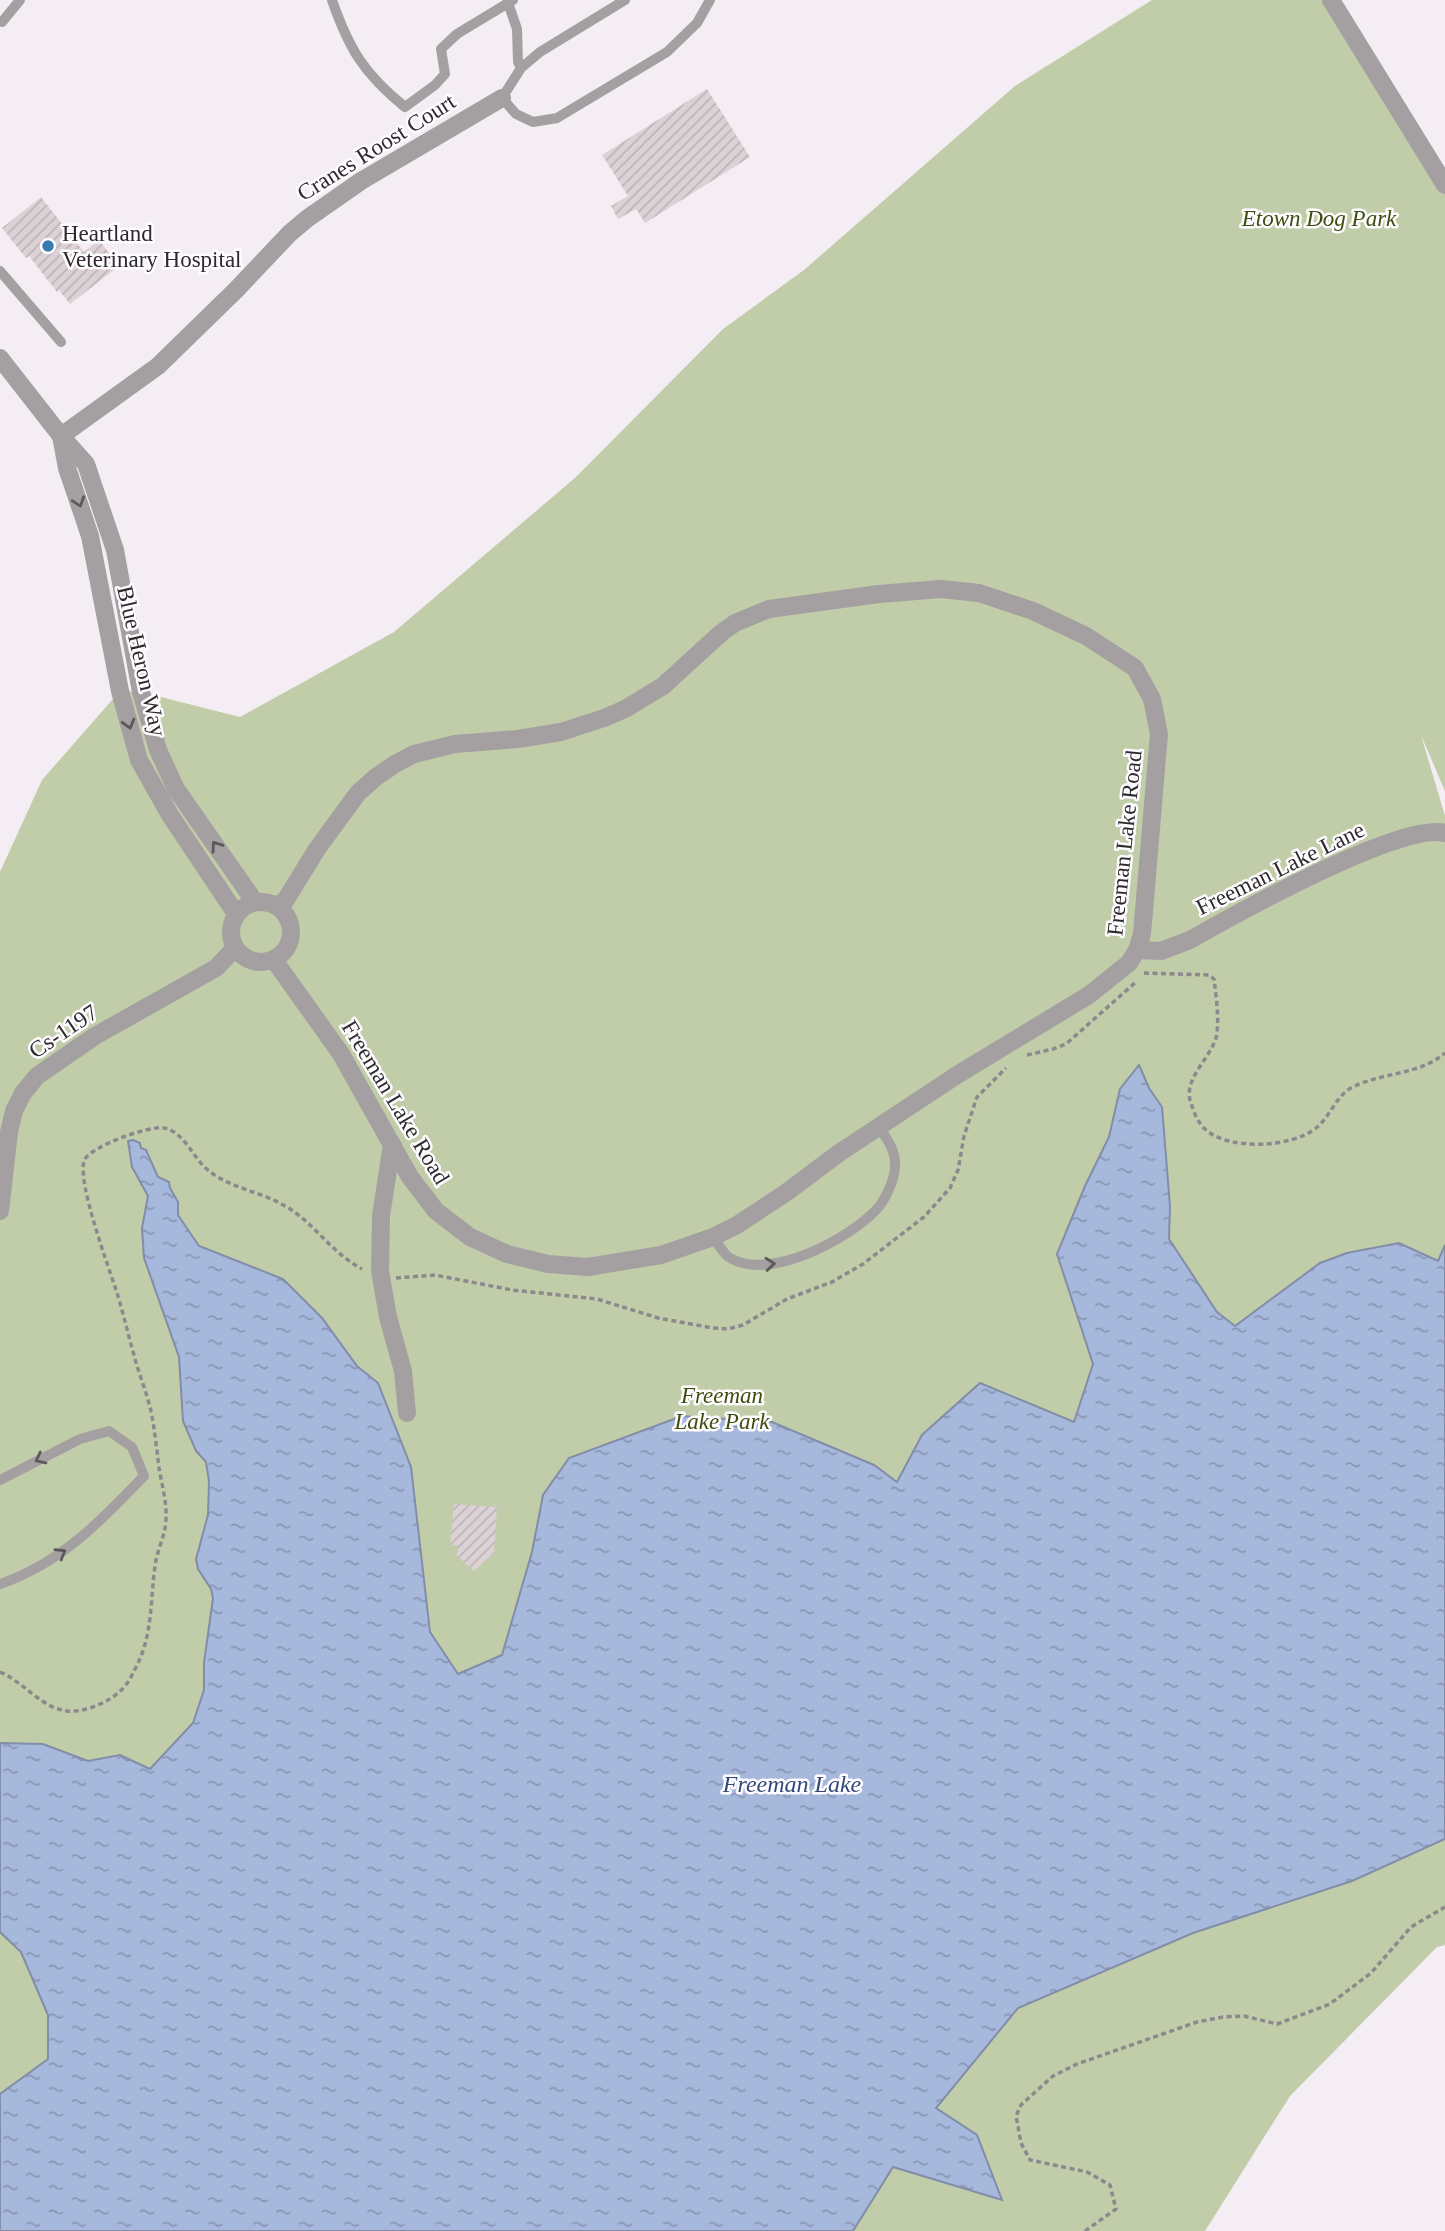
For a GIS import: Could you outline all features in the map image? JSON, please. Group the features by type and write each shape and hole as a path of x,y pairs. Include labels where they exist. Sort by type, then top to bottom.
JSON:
{"street":[{"path":"1331,0 1445,185"},
{"name":"Cranes Roost Court","path":"61,436 158,366 308,218 361,181 502,98"},
{"name":"Blue Heron Way","path":"0,358 86,464 115,550 141,692 158,750 176,789 255,902"},
{"name":"Blue Heron Way","path":"61,436 67,468 90,536 120,691 139,760 170,816 236,914"},
{"name":"Freeman Lake Road","path":"274,960 341,1054 422,1195 452,1225 488,1246 527,1260 568,1266 605,1266 661,1255 713,1237 762,1209 822,1164 979,1062 1089,995 1129,963 1142,934 1159,734 1152,699 1135,667 1086,636 1033,611 979,593 941,589 769,608 735,623 663,686 625,709 604,718 561,732 456,744 414,754 385,770 358,793 317,849 285,901 277,905"},
{"name":"Freeman Lake Lane","path":"1137,950 1161,951 1190,940 1365,851 1417,833 1445,834"},
{"path":"255,902 277,905 288,917 292,930 291,941 284,952 274,960 253,961 242,956 235,948 231,935 231,925 236,914 245,905 255,902"},
{"name":"Cs-1197","path":"0,1211 14,1111 23,1093 37,1076 95,1036 216,968 235,948"},
{"path":"392,1144 381,1216 381,1276 388,1317 403,1371 407,1413"}],"lane":[{"path":"2,22 20,0"},
{"path":"332,0 350,46 365,70 405,107 435,85 445,74 441,49 457,34 510,1 517,29 518,62 521,68"},
{"path":"625,0 540,52 521,68 502,98 516,114 533,122 557,118 667,52 697,23 710,0"},
{"path":"0,271 61,342"},
{"path":"713,1237 728,1257 753,1265 785,1262 827,1245 877,1209 889,1189 895,1167 892,1148 880,1127"},
{"path":"0,1480 80,1439 109,1431 132,1447 144,1476 109,1513 69,1549 15,1579 0,1584"}],"path":[{"path":"1024,1056 1066,1044 1129,989 1143,972 1209,975 1214,979 1217,1034 1193,1081 1189,1097 1195,1115 1205,1130 1221,1138 1270,1144 1284,1143 1315,1129 1343,1093 1354,1086 1415,1069 1445,1053"},
{"path":"0,1672 16,1679 43,1702 72,1712 100,1704 124,1688 148,1639 155,1565 165,1533 164,1494 152,1415 120,1300 93,1220 84,1175 83,1163 87,1154 120,1139 155,1128 165,1128 178,1134 206,1169 239,1189 286,1206 349,1262 381,1276 391,1279 435,1275 512,1290 597,1299 658,1318 728,1329 743,1325 787,1299 832,1282 863,1264 924,1217 950,1188 958,1170 964,1136 977,1097 1009,1065"},
{"path":"1085,2231 1116,2209 1110,2185 1087,2172 1030,2160 1021,2143 1016,2116 1021,2105 1036,2091 1053,2076 1077,2064 1197,2022 1244,2016 1278,2024 1330,2004 1371,1973 1411,1927 1445,1907"}],"green space":[{"name":"Freeman Lake Park","path":"1152,0 1332,0 1445,185 1445,791 1421,735 1445,816 1445,1945 1437,1947 1290,2096 1205,2231 0,2231 0,872 42,780 120,691 141,692 240,717 394,632 576,477 723,329 804,270 1015,86"}],"water":[{"name":"Freeman Lake","path":"1139,1065 1149,1088 1162,1107 1170,1206 1169,1239 1217,1312 1235,1326 1320,1263 1347,1253 1399,1243 1438,1261 1445,1245 1445,1839 1352,1881 1193,1933 1018,2008 936,2108 977,2135 1002,2200 893,2167 853,2231 0,2231 0,2094 48,2059 48,2015 21,1952 0,1932 0,1743 43,1744 88,1761 120,1755 150,1769 193,1723 204,1690 204,1663 213,1598 211,1589 198,1569 196,1559 208,1515 209,1481 206,1462 196,1451 183,1421 179,1357 144,1258 142,1228 148,1196 132,1167 128,1141 140,1143 158,1177 169,1182 178,1202 178,1215 199,1246 283,1279 322,1318 357,1366 378,1383 411,1467 430,1632 458,1674 502,1655 532,1552 543,1495 569,1458 682,1416 772,1422 874,1465 897,1482 922,1435 980,1383 1074,1422 1093,1364 1057,1254 1109,1137 1120,1089"}],"building":[{"path":"707,89 750,157 645,223 636,209 618,219 611,206 628,196 602,155"},
{"name":"Heartland Veterinary Hospital","path":"41,197 84,252 99,240 119,266 70,304 29,256 26,258 2,228"},
{"path":"454,1504 497,1507 494,1553 474,1571 457,1556 458,1546 450,1545"}],"place":[{"name":"Heartland Veterinary Hospital","path":"48,246"}],"park label":[{"name":"Etown Dog Park","path":"1319,218"}]}
